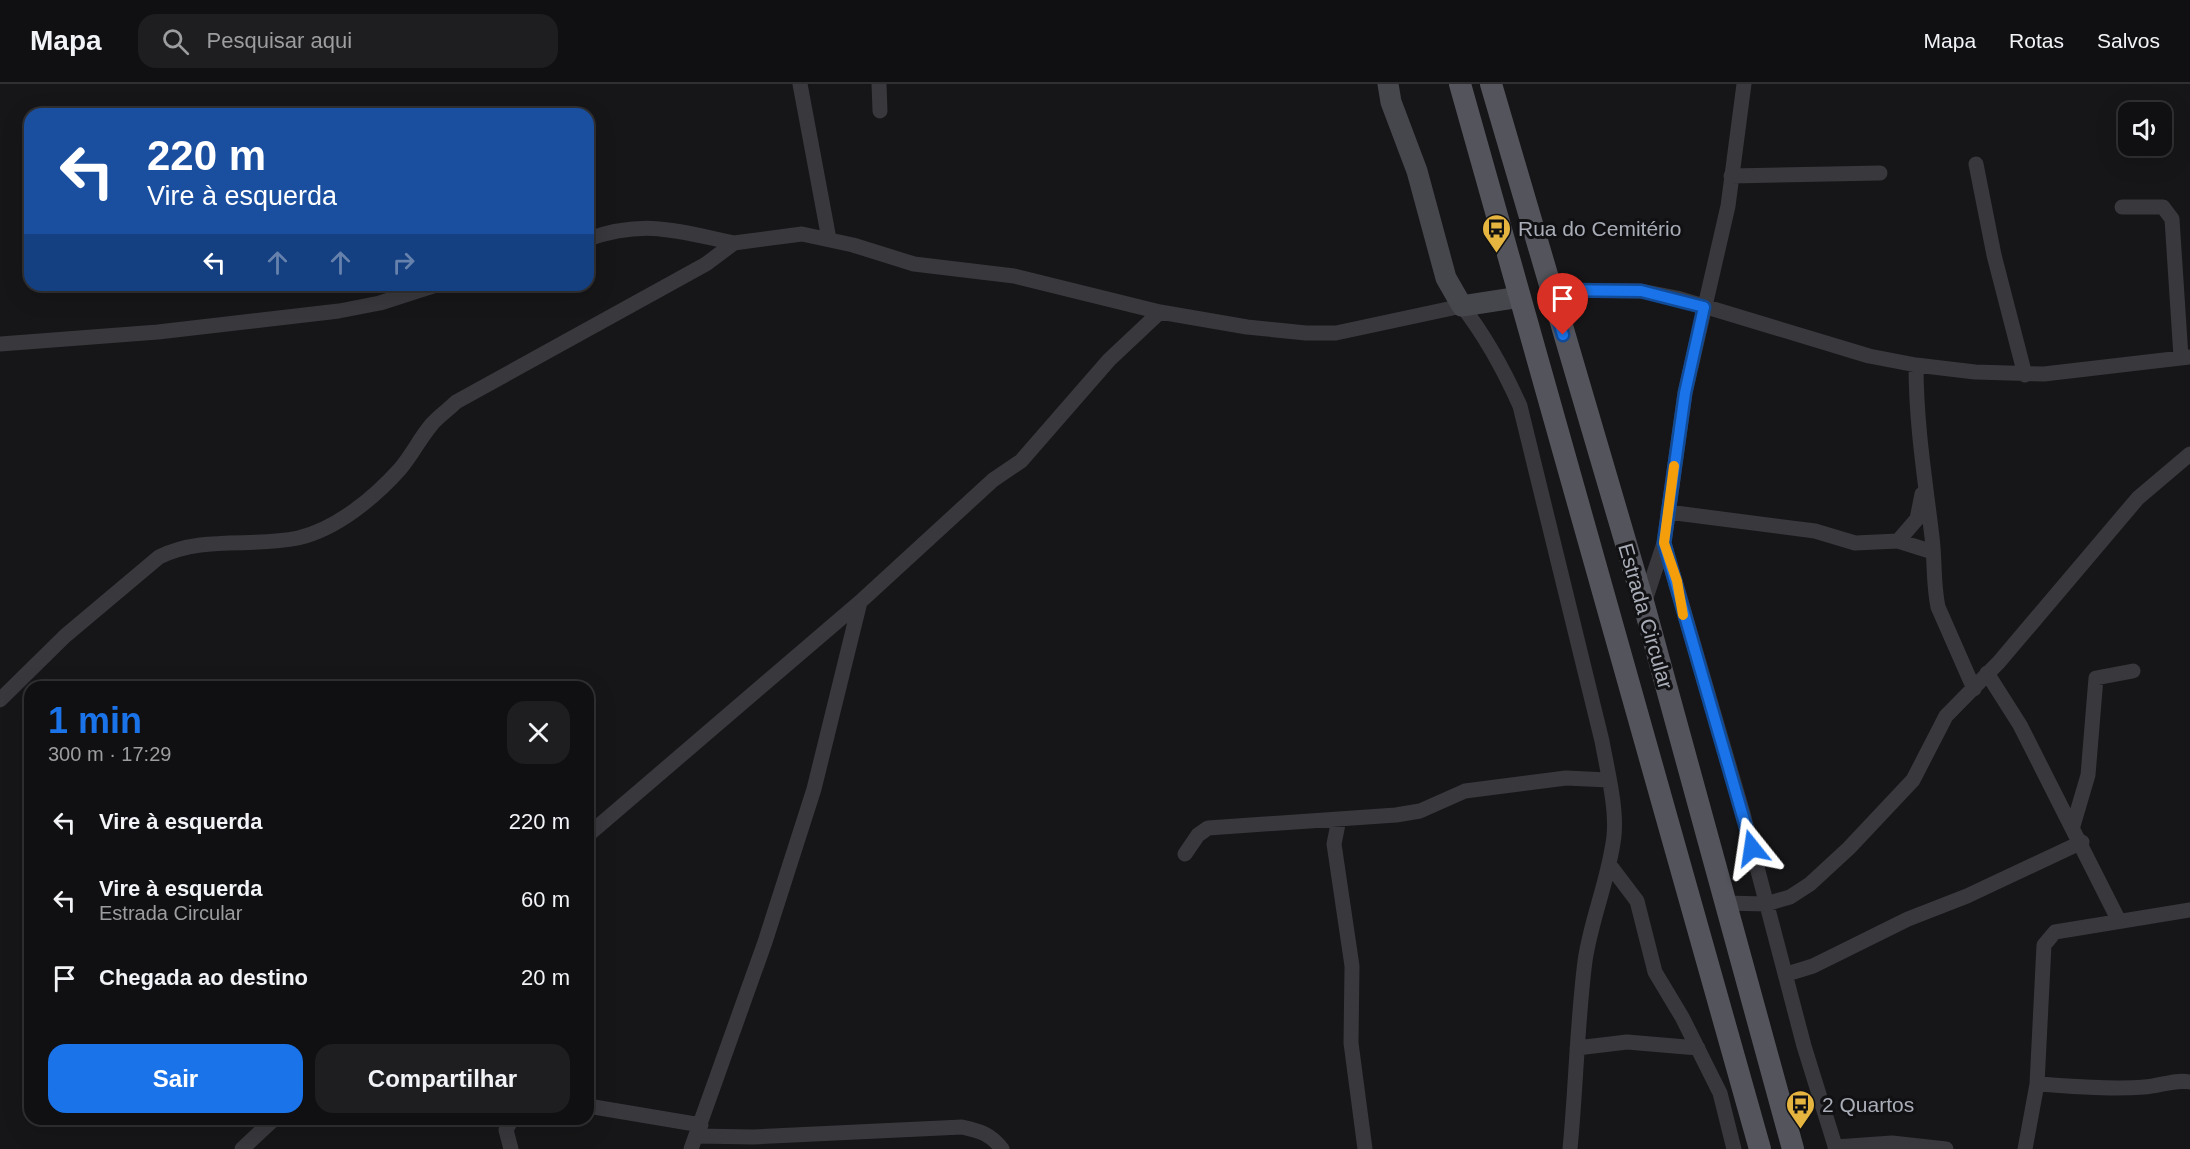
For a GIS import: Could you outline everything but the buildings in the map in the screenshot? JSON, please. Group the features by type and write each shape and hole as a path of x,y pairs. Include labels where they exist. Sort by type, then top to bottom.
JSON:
{"main road":[{"name":"Estrada Circular","path":"1460,84 1760,1149"},
{"name":"Estrada Circular","path":"1491,84 1644,605 1793,1149"}],"street":[{"path":"800,84 829,239"},
{"path":"879,84 880,111"},
{"path":"1388,84 1390,102 1417,171 1446,278 1498,360 1520,406 1602,741 1614,834 1609,864 1587,948 1570,1149"},
{"path":"1644,605 1664,543 1685,393 1728,206 1744,84"},
{"path":"1976,164 1994,255 2025,375"},
{"path":"1731,176 1880,172"},
{"path":"1550,290 1641,291 1704,307 1835,348 1916,365 2025,375 2185,357 2172,219 2163,207 2122,207"},
{"path":"594,237 629,227 656,226 734,243 801,234 829,239 914,264 1014,276 1160,312 1247,327 1306,333 1336,333 1462,306 1520,297"},
{"path":"0,700 65,636 159,557 173,550 206,542 269,542 300,538 331,525 374,495 401,468 432,425 456,402 706,264 734,243"},
{"path":"0,344 158,332 339,311 380,303 417,291"},
{"path":"594,830 860,602 993,480 1021,461 1109,360 1160,312"},
{"path":"1916,365 1916,417 1938,607 1974,688"},
{"path":"1725,903 1766,904 1790,897 1810,884 1850,848 1913,780 1946,716 1974,688 2138,498 2190,454"},
{"path":"1898,541 1917,519 1925,483"},
{"path":"1668,512 1815,531 1855,543 1898,541 1933,552"},
{"path":"1664,543 1742,810 1787,974 1804,1046 1835,1148 1892,1143 1946,1149"},
{"path":"697,1137 765,942 814,789 860,602"},
{"path":"2073,826 2088,775 2096,678 2133,671"},
{"path":"1987,673 2020,725 2082,842 2119,921"},
{"path":"1185,854 1198,835 1208,828 1420,811 1465,791 1566,778 1608,780"},
{"path":"1339,819 1334,844 1352,966 1352,1043 1365,1149"},
{"path":"1787,974 1845,952 1908,919 1966,896 2082,842"},
{"path":"1609,864 1637,901 1655,972 1698,1048 1720,1093 1734,1149"},
{"path":"2025,1149 2037,1084 2044,945 2047,939 2055,932 2190,910"},
{"path":"1577,1048 1627,1042 1698,1048"},
{"path":"2037,1084 2112,1088 2144,1087 2181,1080 2190,1082"},
{"path":"594,1108 697,1137 753,1137 962,1127 983,1131 1002,1149"},
{"path":"242,1149 268,1125"},
{"path":"509,1125 506,1130 511,1149"}],"slow traffic":[{"path":"1674,466 1664,543 1677,581 1683,615"}],"place":[{"name":"Rua do Cemitério","path":"1497,254"},
{"name":"2 Quartos","path":"1801,1130"}],"route":[{"path":"1563,335 1550,290 1641,291 1677,298 1704,307 1685,393 1664,543 1677,581 1683,616 1752,848"}]}
